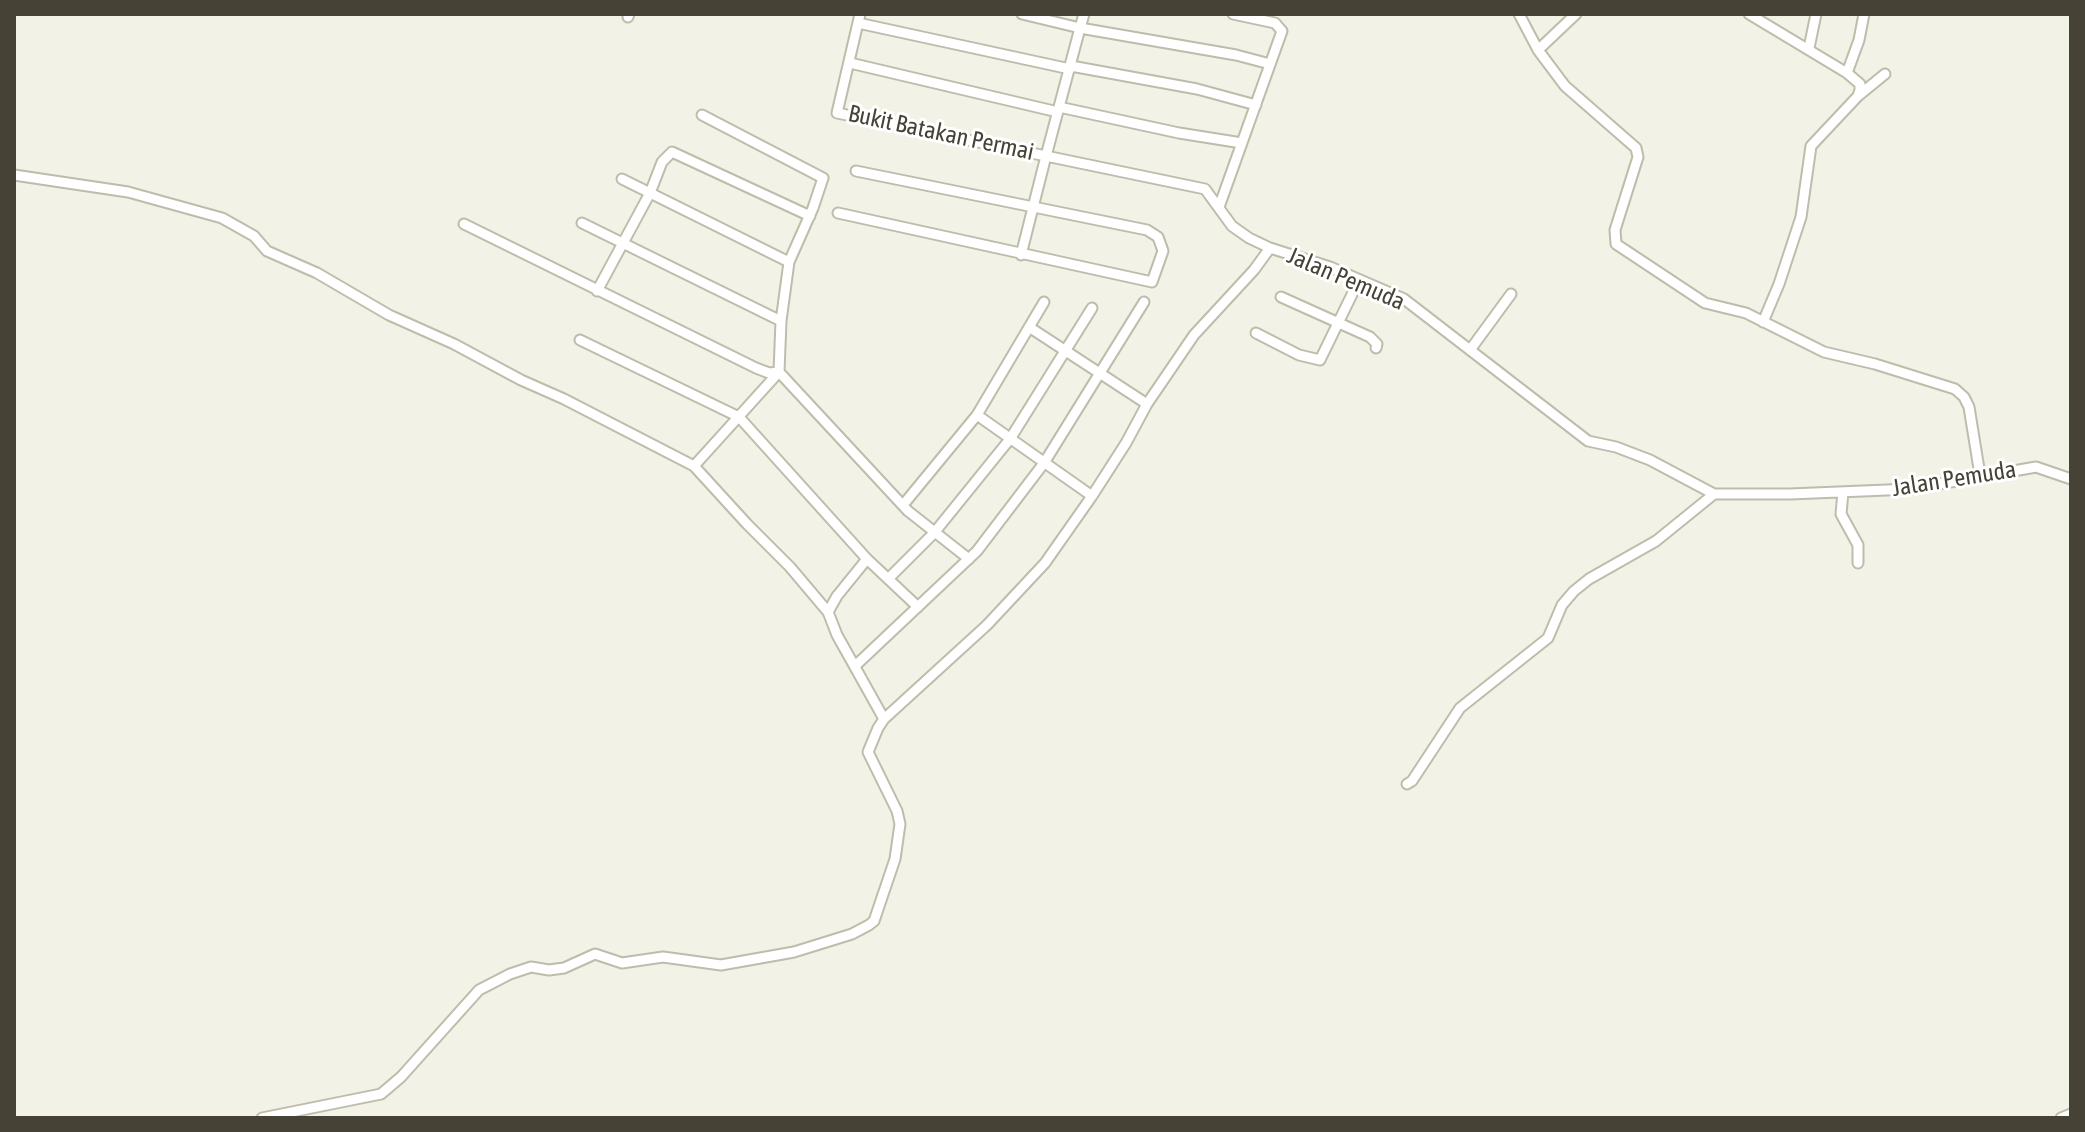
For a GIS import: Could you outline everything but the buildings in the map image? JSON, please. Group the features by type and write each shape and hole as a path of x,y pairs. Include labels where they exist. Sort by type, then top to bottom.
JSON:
{"street":[{"path":"1022,14 1270,64"},
{"name":"Bukit Batakan Permai","path":"1021,255 1084,14"},
{"path":"1219,208 1282,31 1275,23 1233,14"},
{"path":"1519,14 1538,50 1565,86 1636,148 1638,157 1615,230 1616,244 1705,303 1746,313 1824,352 1955,389 1969,407 1980,475"},
{"path":"1538,50 1576,14"},
{"path":"1749,14 1847,73 1860,84 1858,96"},
{"path":"1809,48 1816,14"},
{"path":"1847,73 1864,14"},
{"name":"Bukit Batakan Permai","path":"1256,105 1197,89 1070,68 859,18 837,113 1205,189 1232,226 1270,248"},
{"name":"Bukit Batakan Permai","path":"850,63 1058,110 1242,143"},
{"path":"1763,322 1801,217 1811,146 1858,96 1885,74"},
{"path":"694,466 779,372 781,321 789,262 823,178 702,115"},
{"path":"597,291 650,193 666,156 676,152 810,216"},
{"path":"838,213 1152,282 1163,251 1158,237 1147,230 856,171"},
{"path":"14,175 128,192 222,218 254,236 267,251 317,273 389,315 454,344 694,466 790,567 828,612 884,719 868,752 897,811 900,824 895,859 874,921 867,927 794,952 721,965 663,957 622,963 595,954 564,968 549,970 531,967 502,977 479,990 401,1077 381,1094 262,1118"},
{"path":"622,179 789,262"},
{"path":"582,223 781,321"},
{"path":"464,224 756,368 769,373 779,372"},
{"name":"Jalan Pemuda","path":"884,719 987,625 1045,563 1092,496 1147,404 1194,335 1254,270 1270,248 1330,267 1404,299 1588,441 1616,447 1650,460 1714,494 1911,489 2036,467 2071,479"},
{"path":"1256,333 1299,355 1320,360 1359,280"},
{"path":"1470,350 1511,294"},
{"path":"1281,297 1339,321 1374,340 1376,348"},
{"path":"903,505 977,415 1044,302"},
{"path":"855,666 969,559 1044,463 1144,302"},
{"path":"889,578 934,533 1010,439 1092,308"},
{"path":"1029,327 1147,404"},
{"path":"580,340 739,417 867,559 918,607"},
{"path":"779,372 903,505 969,559"},
{"path":"977,415 1092,496"},
{"path":"1843,492 1841,514 1858,545 1858,563"},
{"path":"1407,784 1460,708 1548,638 1562,605 1574,591 1589,579 1656,541 1714,494"},
{"path":"828,612 867,559"},
{"path":"2061,1118 2071,1114"}]}
